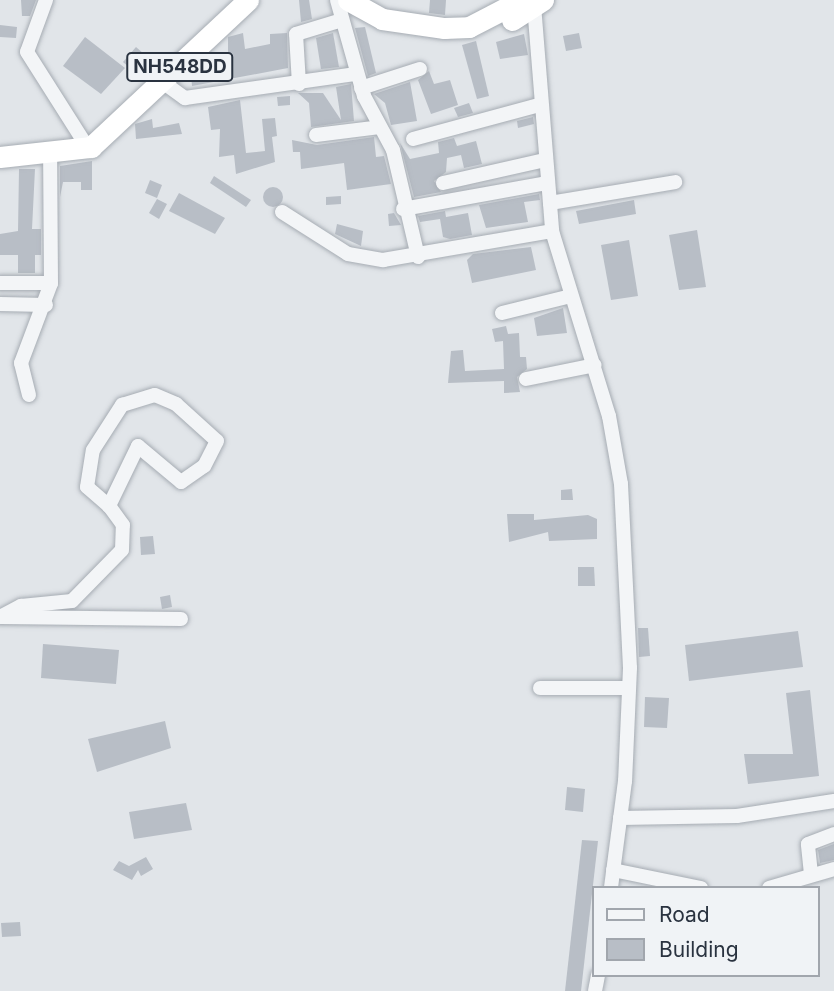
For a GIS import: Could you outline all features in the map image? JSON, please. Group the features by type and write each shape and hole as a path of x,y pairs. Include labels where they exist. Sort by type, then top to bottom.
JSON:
{"highway":[{"name":"NH548DD","path":"99,140 164,83 248,0"},
{"path":"345,10 382,19 470,27 533,2"},
{"path":"0,157 50,154 99,140"}],"street":[{"path":"46,0 27,52 99,140"},
{"path":"337,0 345,10 359,81 393,150 403,209 418,257"},
{"path":"533,2 539,105 552,231 595,365 619,464 629,688 620,818 611,886"},
{"path":"299,84 296,34 345,10"},
{"path":"164,83 185,98 299,84 359,81 420,69"},
{"path":"413,139 539,105"},
{"path":"316,135 380,127"},
{"path":"29,395 21,363 46,305 51,283 50,154"},
{"path":"443,183 545,160"},
{"path":"550,203 675,182"},
{"path":"403,209 548,183"},
{"path":"282,212 348,254 418,257 552,231"},
{"path":"0,283 51,283"},
{"path":"502,313 571,296"},
{"path":"0,304 46,305"},
{"path":"526,379 595,365"},
{"path":"0,617 20,606 72,601 122,550 123,526 109,506 87,487 93,450 122,405 155,395 167,399 217,441 204,466 181,482 138,446 109,506"},
{"path":"0,617 181,619"},
{"path":"540,688 629,688"},
{"path":"620,818 737,816 834,801"},
{"path":"811,874 808,844 834,834"},
{"path":"775,886 834,869"},
{"path":"613,870 691,886"}],"building":[{"path":"21,0 36,0 30,16 22,16"},
{"path":"299,0 309,0 312,19 301,22"},
{"path":"430,0 446,0 445,15 429,13"},
{"path":"0,25 17,27 16,38 0,37"},
{"path":"365,27 376,73 368,76 355,28"},
{"path":"243,33 245,49 270,44 270,34 287,33 288,68 192,86 191,75 228,69 228,37"},
{"path":"333,33 339,67 321,69 316,38"},
{"path":"579,33 582,48 566,51 563,36"},
{"path":"524,34 528,55 500,59 496,42"},
{"path":"85,37 125,68 101,94 63,66"},
{"path":"476,41 489,96 477,99 462,45"},
{"path":"136,47 144,54 131,69 123,62"},
{"path":"429,71 434,84 450,80 458,105 431,114 418,80"},
{"path":"410,82 417,121 391,125 385,103 374,94"},
{"path":"351,84 354,121 311,127 309,103 298,93 323,93 341,120 336,87"},
{"path":"290,96 290,105 278,106 277,97"},
{"path":"240,100 246,153 265,151 262,119 275,118 277,136 272,137 275,162 236,174 234,155 219,157 220,129 211,130 208,107"},
{"path":"469,103 473,113 458,117 454,108"},
{"path":"533,117 534,124 518,128 517,121"},
{"path":"152,119 153,128 179,123 182,134 136,139 135,124"},
{"path":"374,137 376,157 384,156 391,184 347,190 344,163 301,169 300,152 293,152 292,140 317,145"},
{"path":"454,138 457,146 476,141 482,164 464,168 461,155 447,158 446,172 434,181 441,192 414,197 400,143 410,159 439,153 438,142"},
{"path":"92,161 92,190 81,190 81,182 63,182 60,197 60,166"},
{"path":"19,169 35,169 32,229 41,229 41,255 35,255 35,273 18,273 18,255 0,255 0,234 18,231"},
{"path":"214,176 251,200 246,207 210,183"},
{"path":"150,180 162,185 157,198 145,193"},
{"path":"273,187 280,190 283,197 280,204 273,207 266,204 263,197 266,190"},
{"path":"179,193 225,218 215,234 169,211"},
{"path":"539,194 540,200 524,202 528,222 486,228 479,205"},
{"path":"341,196 341,204 326,205 326,197"},
{"path":"157,199 167,204 159,219 149,213"},
{"path":"634,200 636,214 579,224 576,211"},
{"path":"445,211 446,217 468,213 472,235 450,239 443,237 440,219 420,222 418,216"},
{"path":"394,213 401,225 389,226 388,214"},
{"path":"337,224 363,231 361,246 335,234"},
{"path":"697,230 706,287 679,290 669,235"},
{"path":"629,240 638,296 611,300 601,245"},
{"path":"531,247 536,270 472,283 467,260 473,254"},
{"path":"563,308 567,333 537,336 534,318"},
{"path":"506,326 508,334 519,333 520,357 526,357 527,369 517,377 520,392 504,393 504,381 448,383 451,351 463,350 465,371 504,369 503,341 495,342 492,329"},
{"path":"572,489 573,500 561,500 561,490"},
{"path":"507,514 534,514 534,520 588,515 597,519 597,539 549,541 548,532 509,542"},
{"path":"153,536 155,554 141,555 140,537"},
{"path":"578,567 594,567 595,586 578,586"},
{"path":"170,595 172,607 162,609 160,597"},
{"path":"638,628 648,628 650,656 639,657"},
{"path":"798,631 803,667 689,681 685,645"},
{"path":"43,644 119,650 116,684 41,678"},
{"path":"810,690 819,776 748,784 744,754 793,754 786,693"},
{"path":"645,697 669,698 667,728 644,727"},
{"path":"165,721 171,748 97,772 88,739"},
{"path":"567,787 585,789 583,812 565,810"},
{"path":"186,803 192,830 134,839 129,812"},
{"path":"582,840 598,841 581,991 565,991"},
{"path":"834,844 834,860 820,863 818,850"},
{"path":"146,857 153,869 141,876 138,870 132,880 113,870 119,861 129,866"},
{"path":"20,922 21,936 2,937 1,923"}]}
